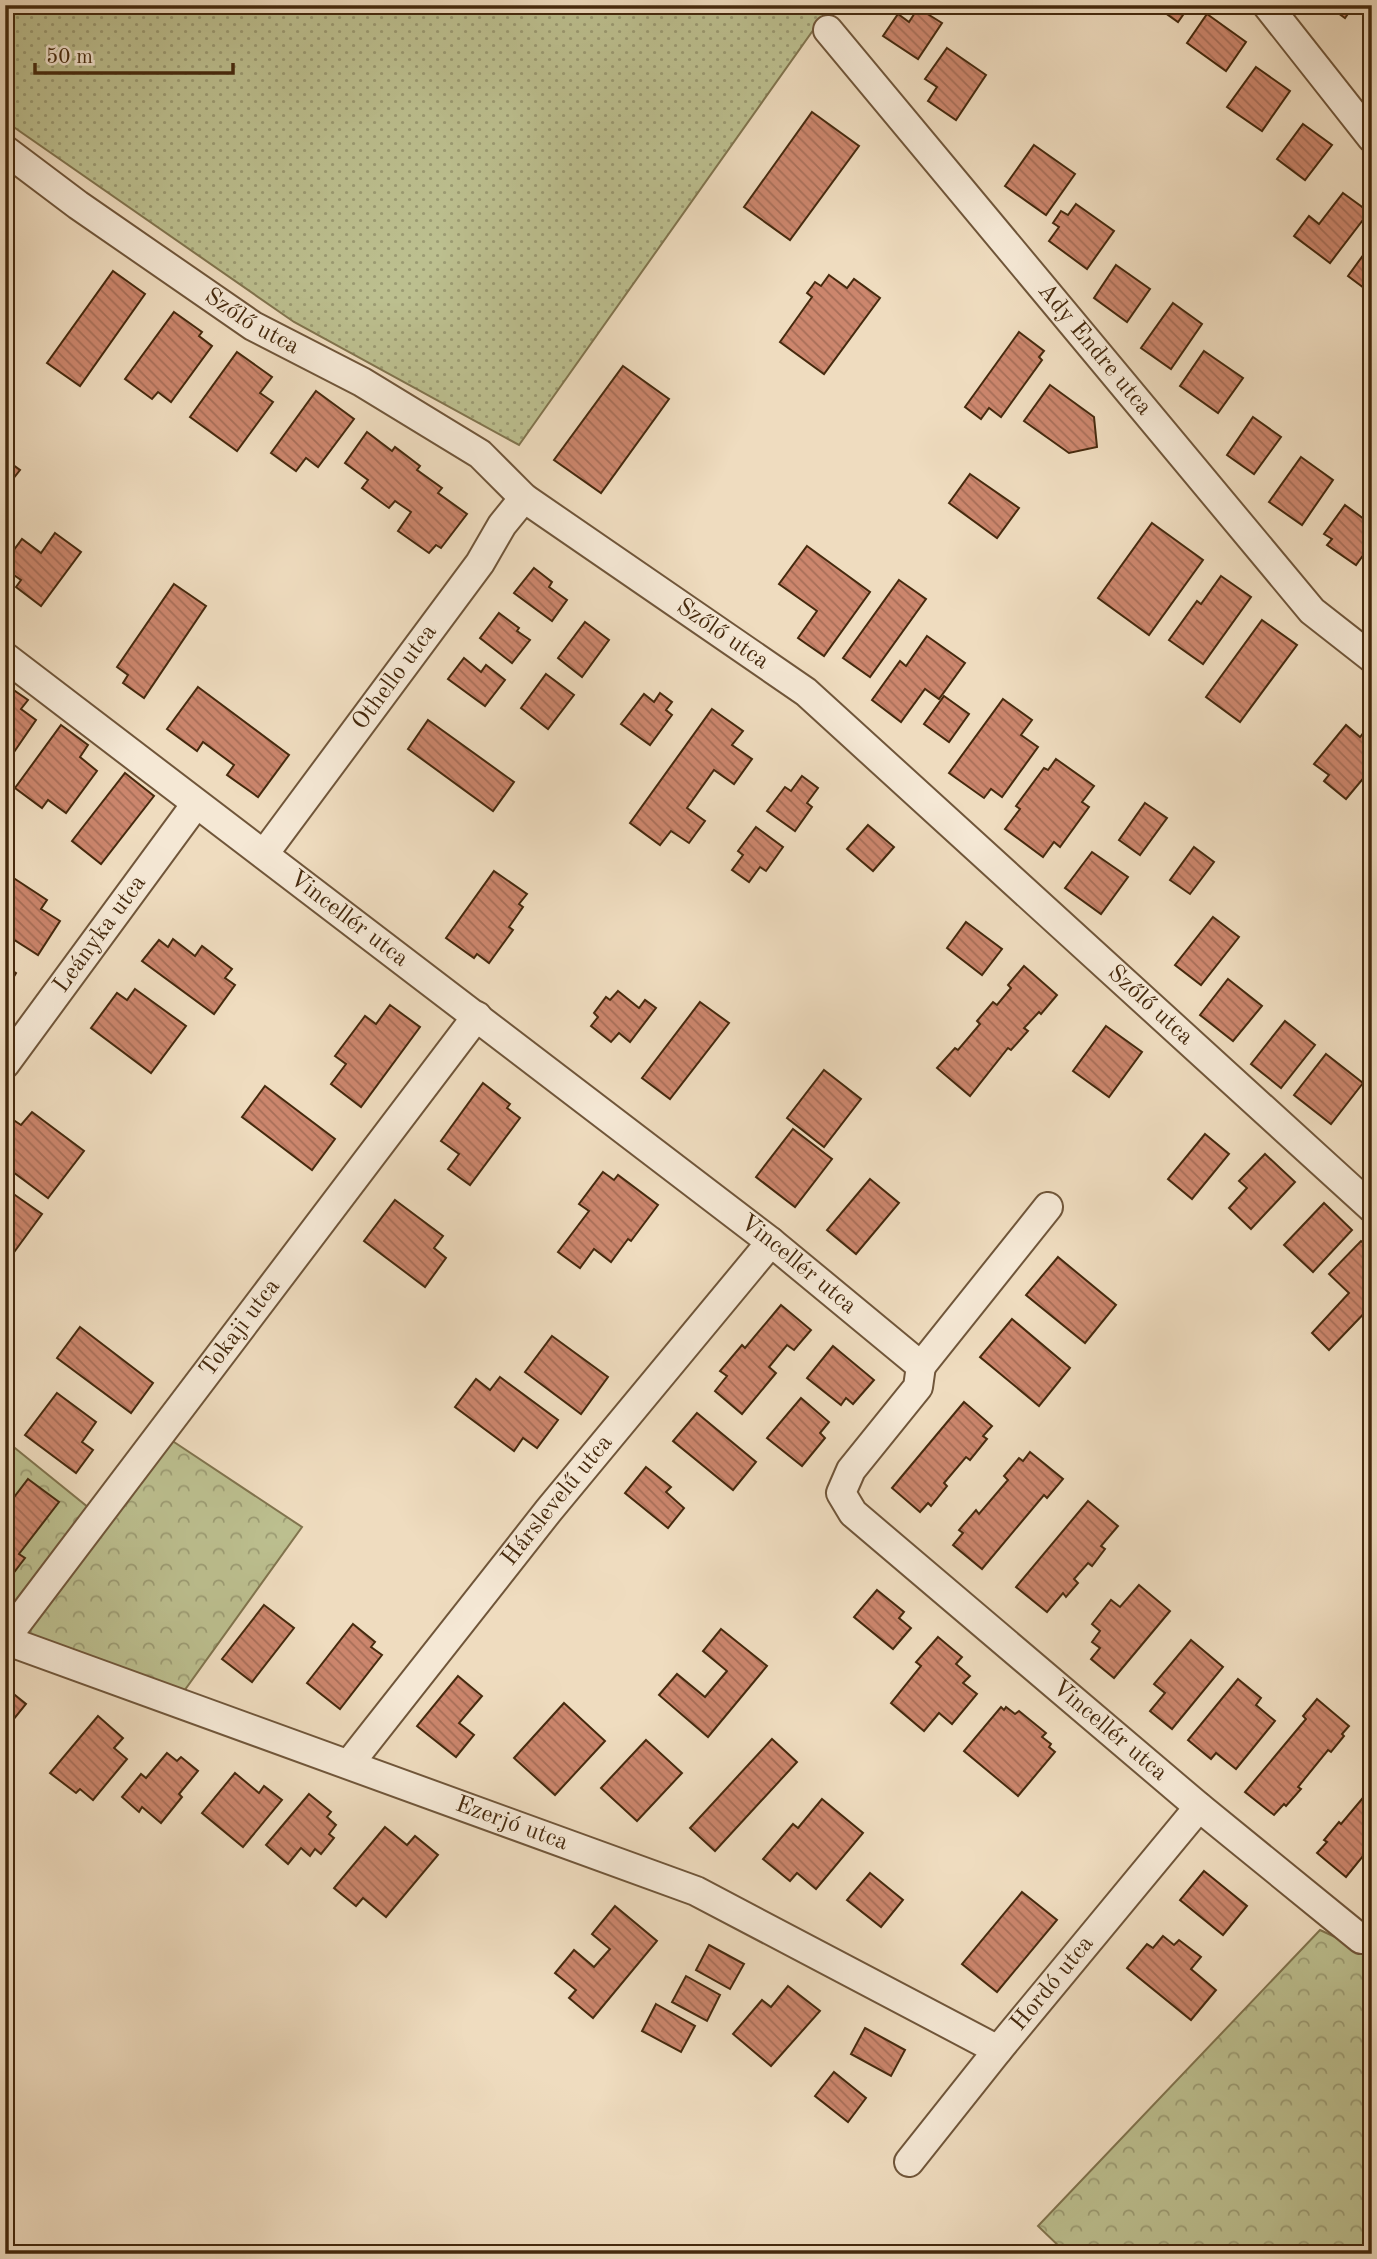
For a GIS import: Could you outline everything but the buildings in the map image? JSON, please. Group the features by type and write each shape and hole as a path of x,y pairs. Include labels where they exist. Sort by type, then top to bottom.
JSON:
{"street":[{"path":"1267,5 1372,138"},
{"name":"Ady Endre utca","path":"828,30 1312,611 1372,658"},
{"name":"Szőlő utca","path":"5,150 88,212 253,326 362,382 480,454 524,498 806,692 1372,1208"},
{"name":"Othello utca","path":"264,854 481,563 502,525 524,498"},
{"name":"Vincellér utca","path":"5,657 771,1242 921,1366 918,1387 851,1470 841,1493 853,1513 1199,1807 1361,1940"},
{"name":"Leányka utca","path":"5,1064 196,804"},
{"name":"Tokaji utca","path":"5,1640 477,1016"},
{"path":"921,1366 1048,1207"},
{"name":"Hárslevelű utca","path":"349,1763 558,1499 771,1242"},
{"name":"Ezerjó utca","path":"5,1640 349,1763 696,1892 998,2050"},
{"name":"Hordó utca","path":"909,2162 1199,1807"}],"green space":[{"path":"5,5 831,5 519,445 294,322 5,121"},
{"path":"168,1438 302,1527 184,1691 18,1635"},
{"path":"5,1440 89,1508 5,1621"},
{"path":"1320,1930 1372,1954 1372,2254 1067,2254 1038,2226"}]}
